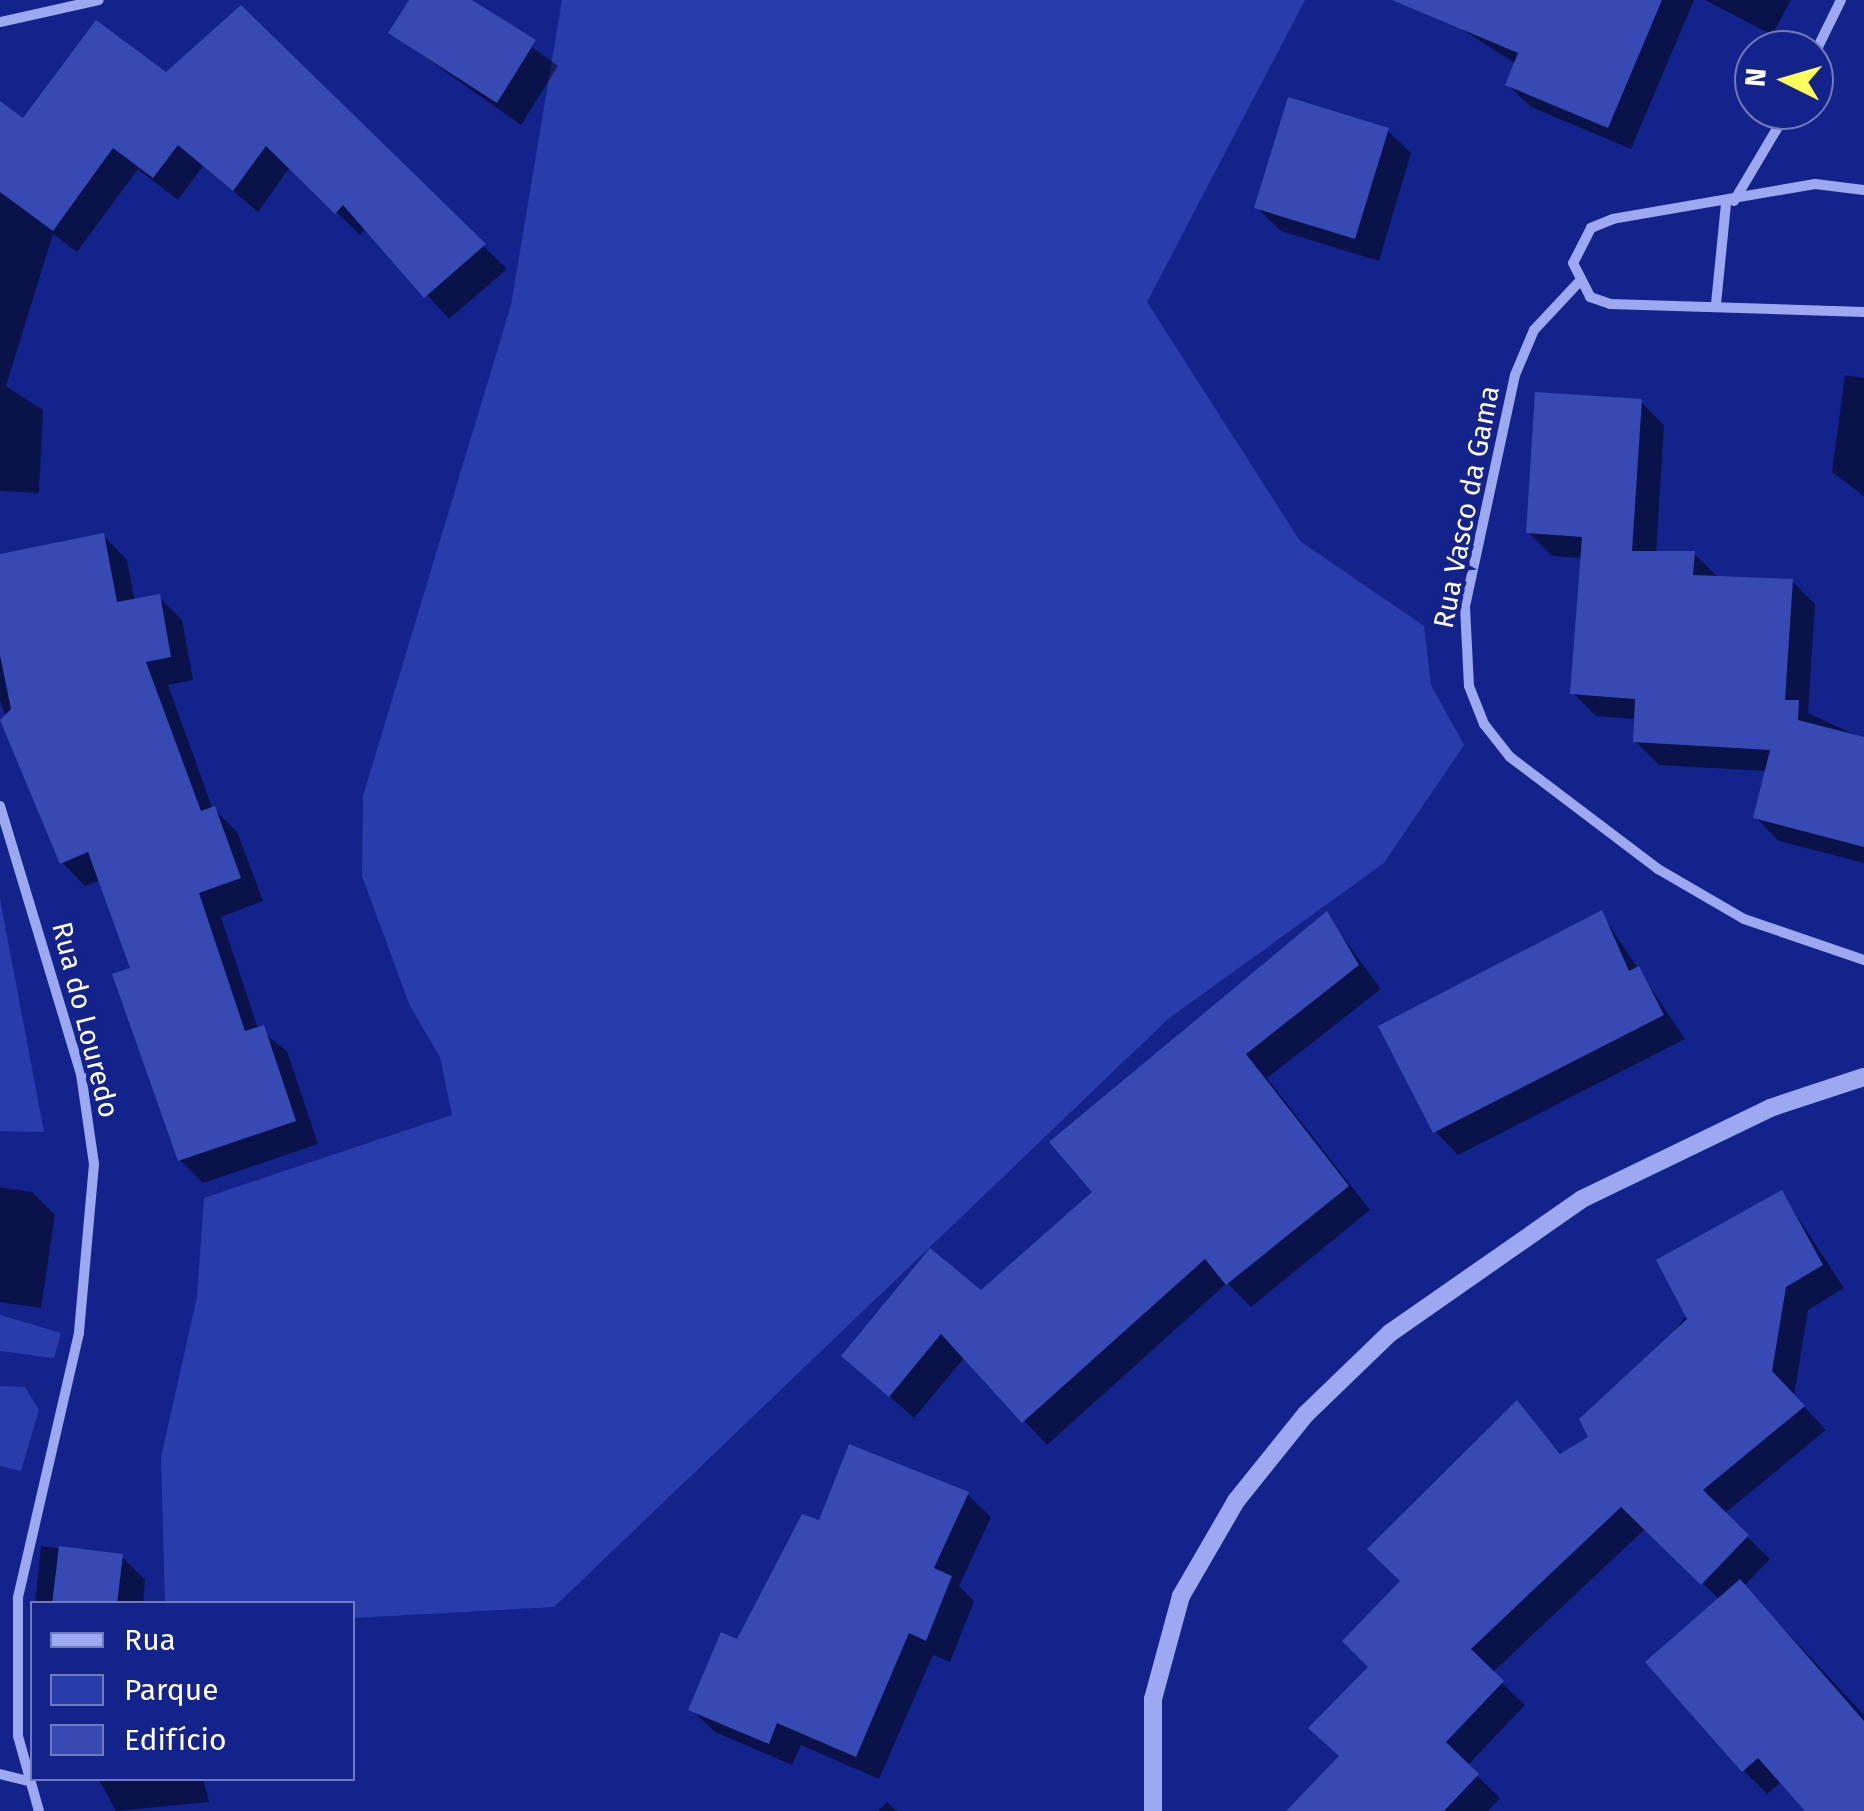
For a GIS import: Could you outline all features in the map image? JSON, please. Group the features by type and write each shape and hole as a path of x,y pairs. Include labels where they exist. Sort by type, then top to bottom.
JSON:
{"street":[{"path":"0,22 99,0"},
{"path":"1827,30 1841,0"},
{"path":"1716,304 1730,202 1775,130"},
{"path":"1864,190 1815,184 1590,228 1573,262 1578,282 1610,304 1716,304 1864,312"},
{"name":"Rua Vasco da Gama","path":"1578,282 1534,330 1515,374 1465,607 1470,686 1484,724 1510,758 1658,869 1744,918 1864,960"},
{"name":"Rua do Louredo","path":"0,806 81,1074 94,1164 80,1332 18,1598 15,1687 28,1781 40,1811"},
{"path":"1153,1811 1153,1699 1182,1596 1236,1501 1306,1414 1390,1333 1582,1200 1754,1116 1864,1077"},
{"path":"0,1774 28,1781"}],"green space":[{"path":"562,0 1305,0 1147,302 1300,541 1424,626 1431,685 1464,745 1384,863 1168,1019 554,1607 355,1618 355,1601 165,1601 161,1457 197,1297 204,1198 452,1115 440,1057 410,1006 362,876 363,796 511,305"},
{"path":"0,899 44,1132 0,1131"},
{"path":"0,1315 61,1333 54,1358 0,1351"},
{"path":"0,1386 25,1387 39,1410 21,1471 0,1466"}],"building":[{"path":"409,0 472,0 536,40 497,103 388,33"},
{"path":"1392,0 1662,0 1608,128 1505,85 1518,53"},
{"path":"241,5 486,244 424,298 343,205 335,214 266,146 233,191 178,145 153,178 113,148 53,231 0,192 0,101 23,118 96,20 166,72"},
{"path":"1288,97 1389,128 1355,239 1254,208"},
{"path":"1535,392 1642,399 1632,551 1695,551 1693,575 1793,579 1785,700 1799,700 1798,720 1864,737 1864,847 1753,818 1770,750 1633,742 1635,699 1570,694 1582,537 1526,533"},
{"path":"104,533 117,602 160,594 171,657 146,662 201,811 215,806 241,878 199,893 245,1031 264,1025 296,1121 178,1161 112,974 130,968 88,852 60,864 0,720 11,709 0,655 0,554"},
{"path":"1602,910 1629,971 1639,966 1664,1015 1433,1133 1378,1026"},
{"path":"1327,911 1359,965 1246,1054 1349,1186 1226,1285 1205,1259 1022,1423 941,1334 889,1397 841,1356 930,1248 981,1290 1092,1192 1049,1142"},
{"path":"1782,1190 1823,1265 1786,1287 1772,1371 1805,1406 1703,1490 1749,1535 1701,1585 1621,1507 1471,1649 1504,1681 1446,1742 1479,1774 1444,1811 1286,1811 1339,1756 1308,1728 1368,1667 1342,1641 1400,1581 1367,1549 1517,1400 1560,1454 1588,1437 1579,1419 1687,1319 1656,1260"},
{"path":"849,1444 969,1492 934,1568 952,1576 926,1641 909,1633 856,1757 777,1723 769,1744 688,1710 721,1632 737,1639 802,1514 819,1520"},
{"path":"59,1546 123,1554 117,1601 52,1601"},
{"path":"1740,1579 1864,1721 1864,1811 1805,1811 1758,1758 1742,1772 1645,1662"}]}
